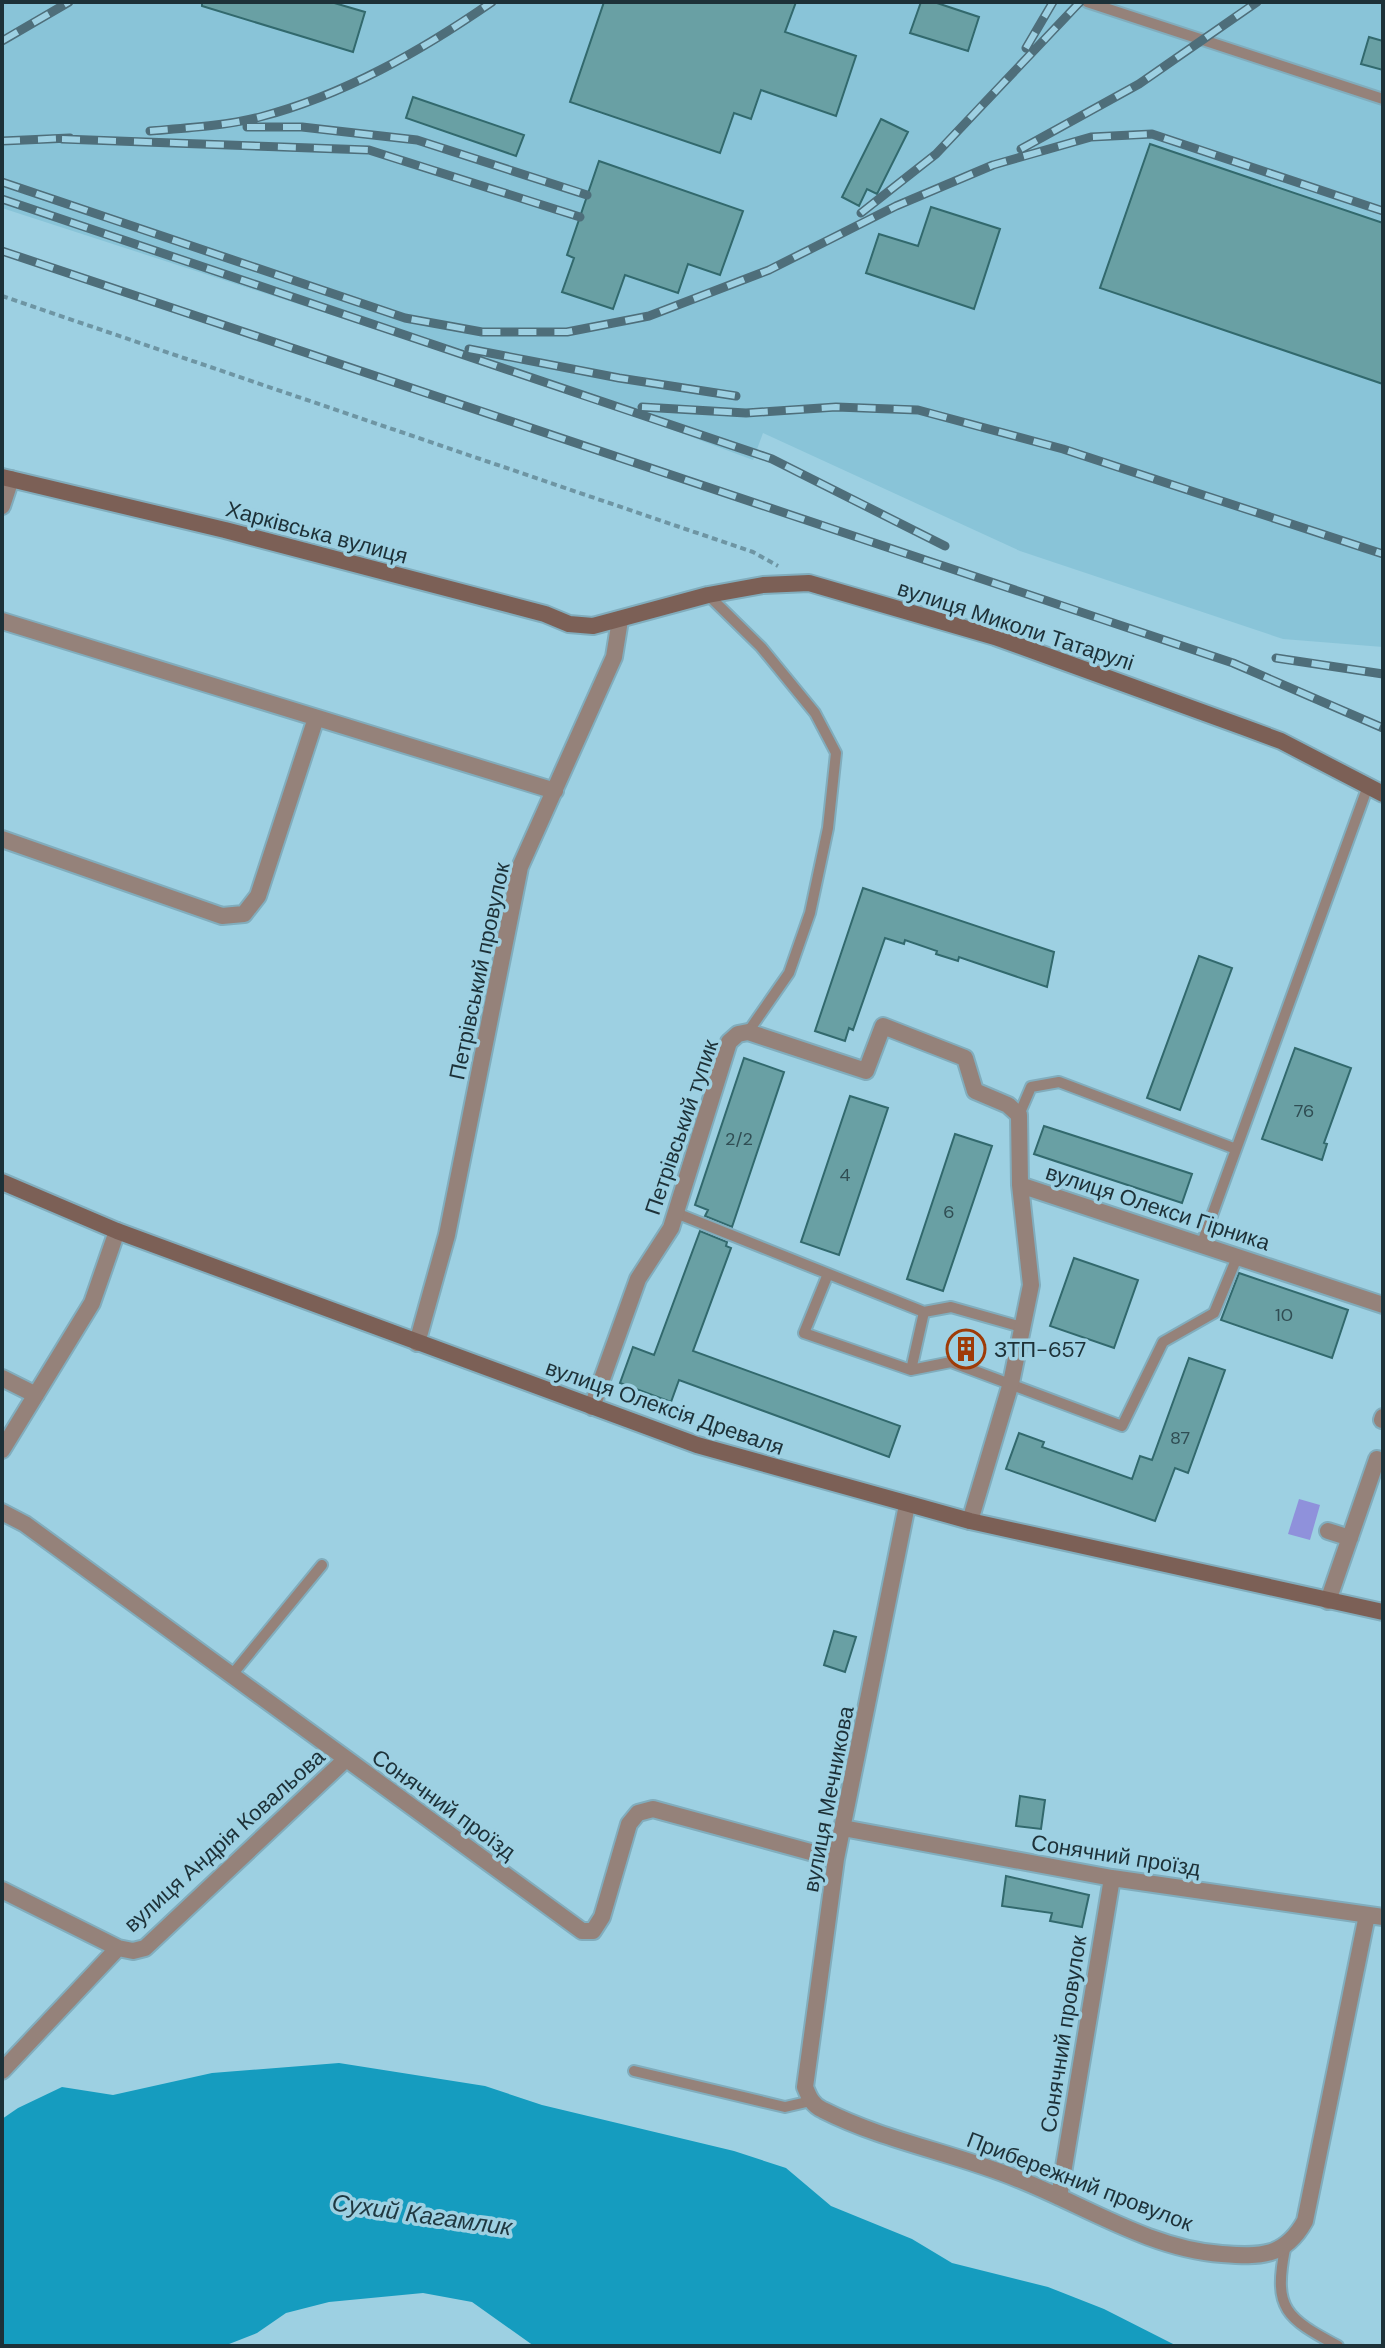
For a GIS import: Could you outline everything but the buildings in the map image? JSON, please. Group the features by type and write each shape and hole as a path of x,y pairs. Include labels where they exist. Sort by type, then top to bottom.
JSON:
{"street":[{"path":"2,506 6,478"},
{"name":"Харківська вулиця","path":"6,478 225,530 545,614 569,624 593,626 620,620"},
{"name":"вулиця Миколи Татарулі","path":"620,620 708,595 763,585 809,583 995,637 1246,728 1281,741 1375,790"},
{"name":"Петрівський провулок","path":"417,1343 447,1235 520,867 614,657 620,620"},
{"path":"2,621 555,791"},
{"path":"2,839 222,916 244,914 258,896 316,718"},
{"name":"Петрівський тупик","path":"592,1407 638,1279 671,1228 729,1042 738,1034 748,1032 866,1071 883,1026 965,1058 975,1091 1008,1105 1019,1115"},
{"path":"1019,1115 1020,1185"},
{"name":"вулиця Олексія Древаля","path":"2,1182 117,1231 697,1445 970,1521 1383,1612"},
{"name":"вулиця Олекси Гірника","path":"970,1521 1025,1328 1031,1273 1020,1185 1383,1305"},
{"path":"2,1450 92,1303 117,1231"},
{"path":"2,1378 36,1395"},
{"path":"1328,1601 1377,1459"},
{"name":"вулиця Мечникова","path":"811,2101 805,2087 836,1859 907,1505"},
{"name":"Сонячний проїзд","path":"2,1512 25,1524 582,1931 593,1931 602,1917 629,1824 638,1813 653,1809 836,1859"},
{"path":"1328,1531 1350,1538"},
{"name":"вулиця Андрія Ковальова","path":"2,1890 118,1948 133,1951 145,1948 345,1760"},
{"name":"Сонячний проїзд","path":"843,1828 1112,1878 1375,1916"},
{"name":"Сонячний провулок","path":"1059,2197 1112,1878"},
{"path":"1285,2249 1305,2221 1375,1916"},
{"path":"2,2071 118,1948"},
{"name":"Прибережний провулок","path":"811,2101 833,2115 1017,2178 1158,2239 1220,2254 1263,2254 1285,2249"}],"lane":[{"path":"1087,2 1383,99"},
{"path":"708,595 761,647 815,713 836,753 828,828 810,913 789,973 748,1032"},
{"path":"1202,1243 1375,790"},
{"path":"1019,1115 1031,1087 1059,1082 1236,1149"},
{"path":"676,1213 924,1312 951,1307 1025,1328"},
{"path":"828,1274 804,1333 911,1370 951,1362 1122,1426 1163,1342 1214,1313 1238,1255"},
{"path":"911,1370 924,1312"},
{"path":"231,1676 322,1565"},
{"path":"634,2071 785,2107 811,2101"},
{"path":"1285,2249 1278,2284 1282,2303 1305,2328 1338,2346"}],"path":[{"path":"2,296 753,552 809,583"},
{"path":"425,2346 433,2346"}],"shaded area":[{"path":"2,2 1383,2 1383,647 1283,639 1020,551 763,433 753,460 590,399 2,208"},
{"path":"1299,1499 1320,1505 1310,1540 1288,1534"}],"water":[{"name":"Сухий Кагамлик","path":"339,2063 485,2086 542,2105 734,2151 786,2168 831,2206 912,2239 952,2263 1048,2287 1104,2309 1177,2346 534,2346 472,2302 423,2293 329,2302 286,2313 257,2333 224,2346 2,2346 2,2119 62,2087 113,2095 212,2073"}],"railway":[{"path":"2,41 69,2"},
{"path":"150,131 247,120 322,97 410,54 492,2"},
{"path":"1026,48 1053,2"},
{"path":"861,213 936,154 1080,2"},
{"path":"1021,149 1139,84 1257,2"},
{"path":"247,127 302,127 417,140 587,195"},
{"path":"2,182 405,318 482,332 567,332 649,316 769,270 896,206 993,165 1091,137 1152,134 1383,211"},
{"path":"2,141 70,138"},
{"path":"62,139 369,150 580,217"},
{"path":"2,199 772,459 945,546"},
{"path":"2,251 1233,663 1383,728"},
{"path":"469,349 619,378 736,396"},
{"path":"642,407 746,413 836,407 918,410 1063,449 1383,554"},
{"path":"1276,658 1383,674"}],"place":[{"name":"ЗТП-657","path":"966,1349"}]}
